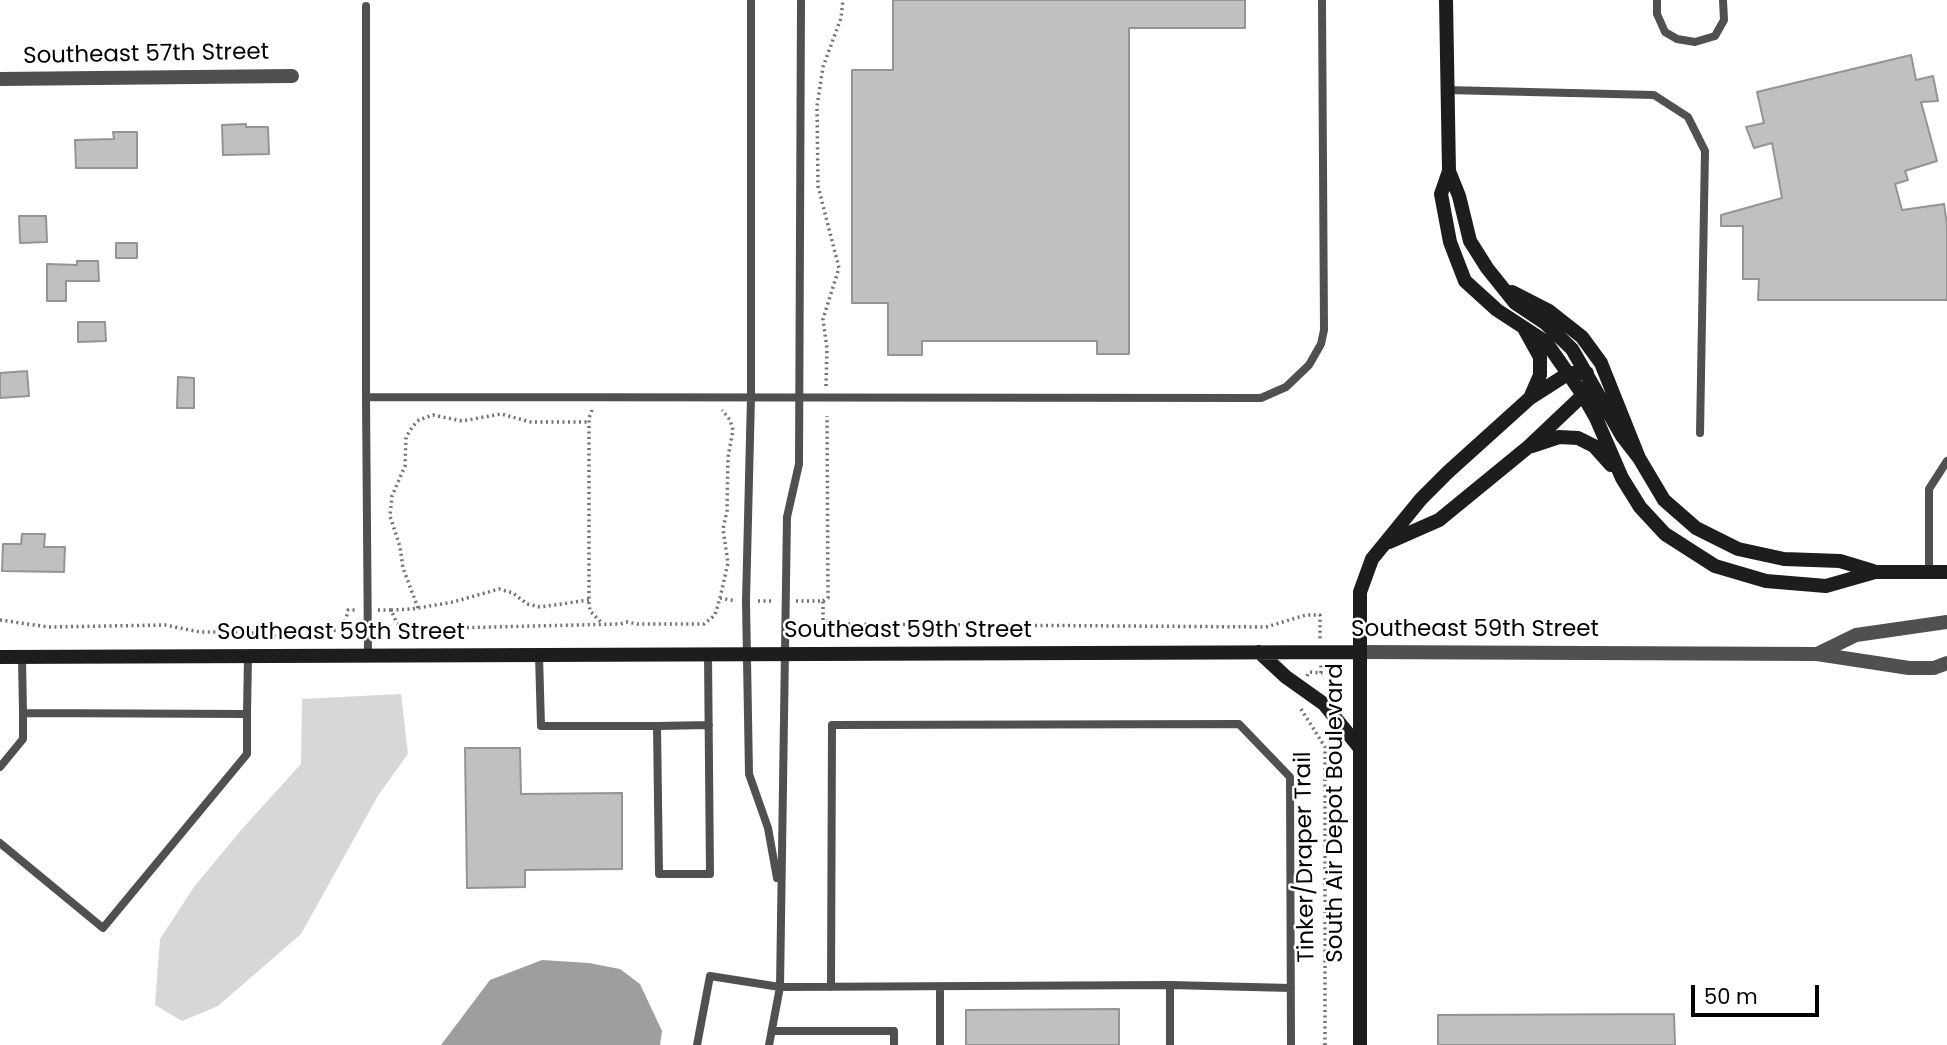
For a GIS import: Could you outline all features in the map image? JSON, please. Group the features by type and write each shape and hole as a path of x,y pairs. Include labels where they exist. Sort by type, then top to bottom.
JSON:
{"main road":[{"path":"1446,0 1448,171 1441,194 1450,242 1465,281 1497,310 1545,342 1569,373 1596,418 1622,478 1640,507 1665,534 1715,566 1766,581 1826,586 1875,572 1947,572"},
{"path":"1448,171 1459,196 1470,241 1487,268 1515,303 1545,323 1572,349 1622,436 1637,452"},
{"path":"1505,288 1549,311 1582,337 1601,363 1637,452 1664,499 1696,528 1738,550 1784,559 1840,561 1875,572"},
{"path":"1523,326 1540,356 1540,375 1530,398"},
{"path":"1569,373 1587,373"},
{"name":"South Air Depot Boulevard","path":"1360,1045 1360,592 1372,559 1421,499 1530,398 1569,373"},
{"path":"1384,544 1439,520 1527,448 1583,395 1587,373"},
{"path":"1527,448 1559,437 1578,438 1594,446 1622,478"},
{"path":"1259,652 1286,677 1324,704 1359,747"},
{"name":"Southeast 59th Street","path":"0,657 1358,652"}],"street":[{"name":"Southeast 57th Street","path":"0,79 292,76"},
{"name":"Southeast 59th Street","path":"1817,654 1856,635 1947,622"},
{"name":"Southeast 59th Street","path":"1358,652 1817,654 1909,668 1934,668 1947,663"}],"lane":[{"path":"751,0 751,397 746,601 749,774 768,828 780,896"},
{"path":"769,1045 780,988 787,517 799,464 801,0"},
{"path":"366,397 1261,398 1286,387 1309,365 1321,344 1324,330 1322,0"},
{"path":"1657,0 1657,14 1665,32 1677,39 1696,42 1715,36 1724,20 1723,0"},
{"path":"366,6 368,656"},
{"path":"1446,90 1654,95 1688,117 1705,151 1700,433"},
{"path":"1929,571 1929,489 1947,461"},
{"path":"539,655 541,726 709,725"},
{"path":"657,726 659,874 710,874 708,655"},
{"path":"0,843 103,928 247,754 248,656"},
{"path":"0,767 23,740 22,657"},
{"path":"23,713 247,714"},
{"path":"831,987 832,725 1240,724 1290,777 1291,1045"},
{"path":"697,1045 710,976 780,988 1170,985 1291,988"},
{"path":"1170,985 1170,1045"},
{"path":"940,987 940,1045"},
{"path":"772,1031 894,1031 894,1045"}],"path":[{"path":"826,386 827,349 823,319 839,268 818,186 817,106 823,67 841,18 843,0"},
{"path":"596,408 590,413 589,422 589,600 590,611 604,625"},
{"path":"391,610 397,623 406,629 620,625 627,622 705,625 715,614 728,564 723,529 727,511 728,457 733,430 727,415 717,409"},
{"path":"418,608 403,568 400,547 390,516 392,496 405,466 406,437 413,426 419,420 433,415 462,421 500,414 531,422 589,422"},
{"path":"720,598 746,601 823,601 828,598 827,416"},
{"path":"0,620 48,627 165,625 200,632 246,632 270,636 340,630 345,624 348,610 418,608 453,602 493,589 507,590 527,604 540,607 589,600"},
{"path":"823,601 823,620 839,624 1266,627 1306,615 1320,615 1321,673 1309,672 1302,687"},
{"name":"Tinker/Draper Trail","path":"1298,706 1304,711 1325,747 1325,1045"}],"shaded area":[{"path":"401,694 408,754 379,794 301,934 218,1006 182,1021 155,1005 160,939 194,887 301,764 302,699"},
{"path":"542,960 589,963 620,969 640,984 662,1031 660,1045 441,1045 490,980"}],"building":[{"path":"893,0 1245,0 1245,28 1129,28 1129,354 1097,354 1097,341 922,341 922,355 888,355 888,303 852,303 852,70 893,70"},
{"path":"1911,55 1916,80 1933,76 1938,101 1921,102 1937,161 1905,171 1908,180 1895,184 1902,210 1944,204 1947,225 1947,300 1758,300 1759,279 1743,279 1743,226 1721,226 1721,215 1782,198 1772,143 1754,148 1746,127 1764,123 1757,92"},
{"path":"246,124 246,127 268,127 269,154 223,155 222,125"},
{"path":"113,132 137,132 137,168 76,168 75,140 114,139"},
{"path":"19,216 46,216 47,242 20,243"},
{"path":"116,243 137,243 137,258 116,258"},
{"path":"77,261 98,261 99,281 66,281 66,301 47,301 47,264 77,265"},
{"path":"78,322 105,322 106,341 78,342"},
{"path":"27,371 29,396 0,398 0,373"},
{"path":"178,377 194,378 194,408 177,408"},
{"path":"22,534 45,534 44,547 65,547 64,572 2,571 3,544 21,544"},
{"path":"465,748 520,748 521,794 622,793 622,869 525,870 525,887 467,888"},
{"path":"1119,1009 1119,1045 966,1045 966,1010"},
{"path":"1674,1014 1675,1045 1438,1045 1438,1015"}]}
